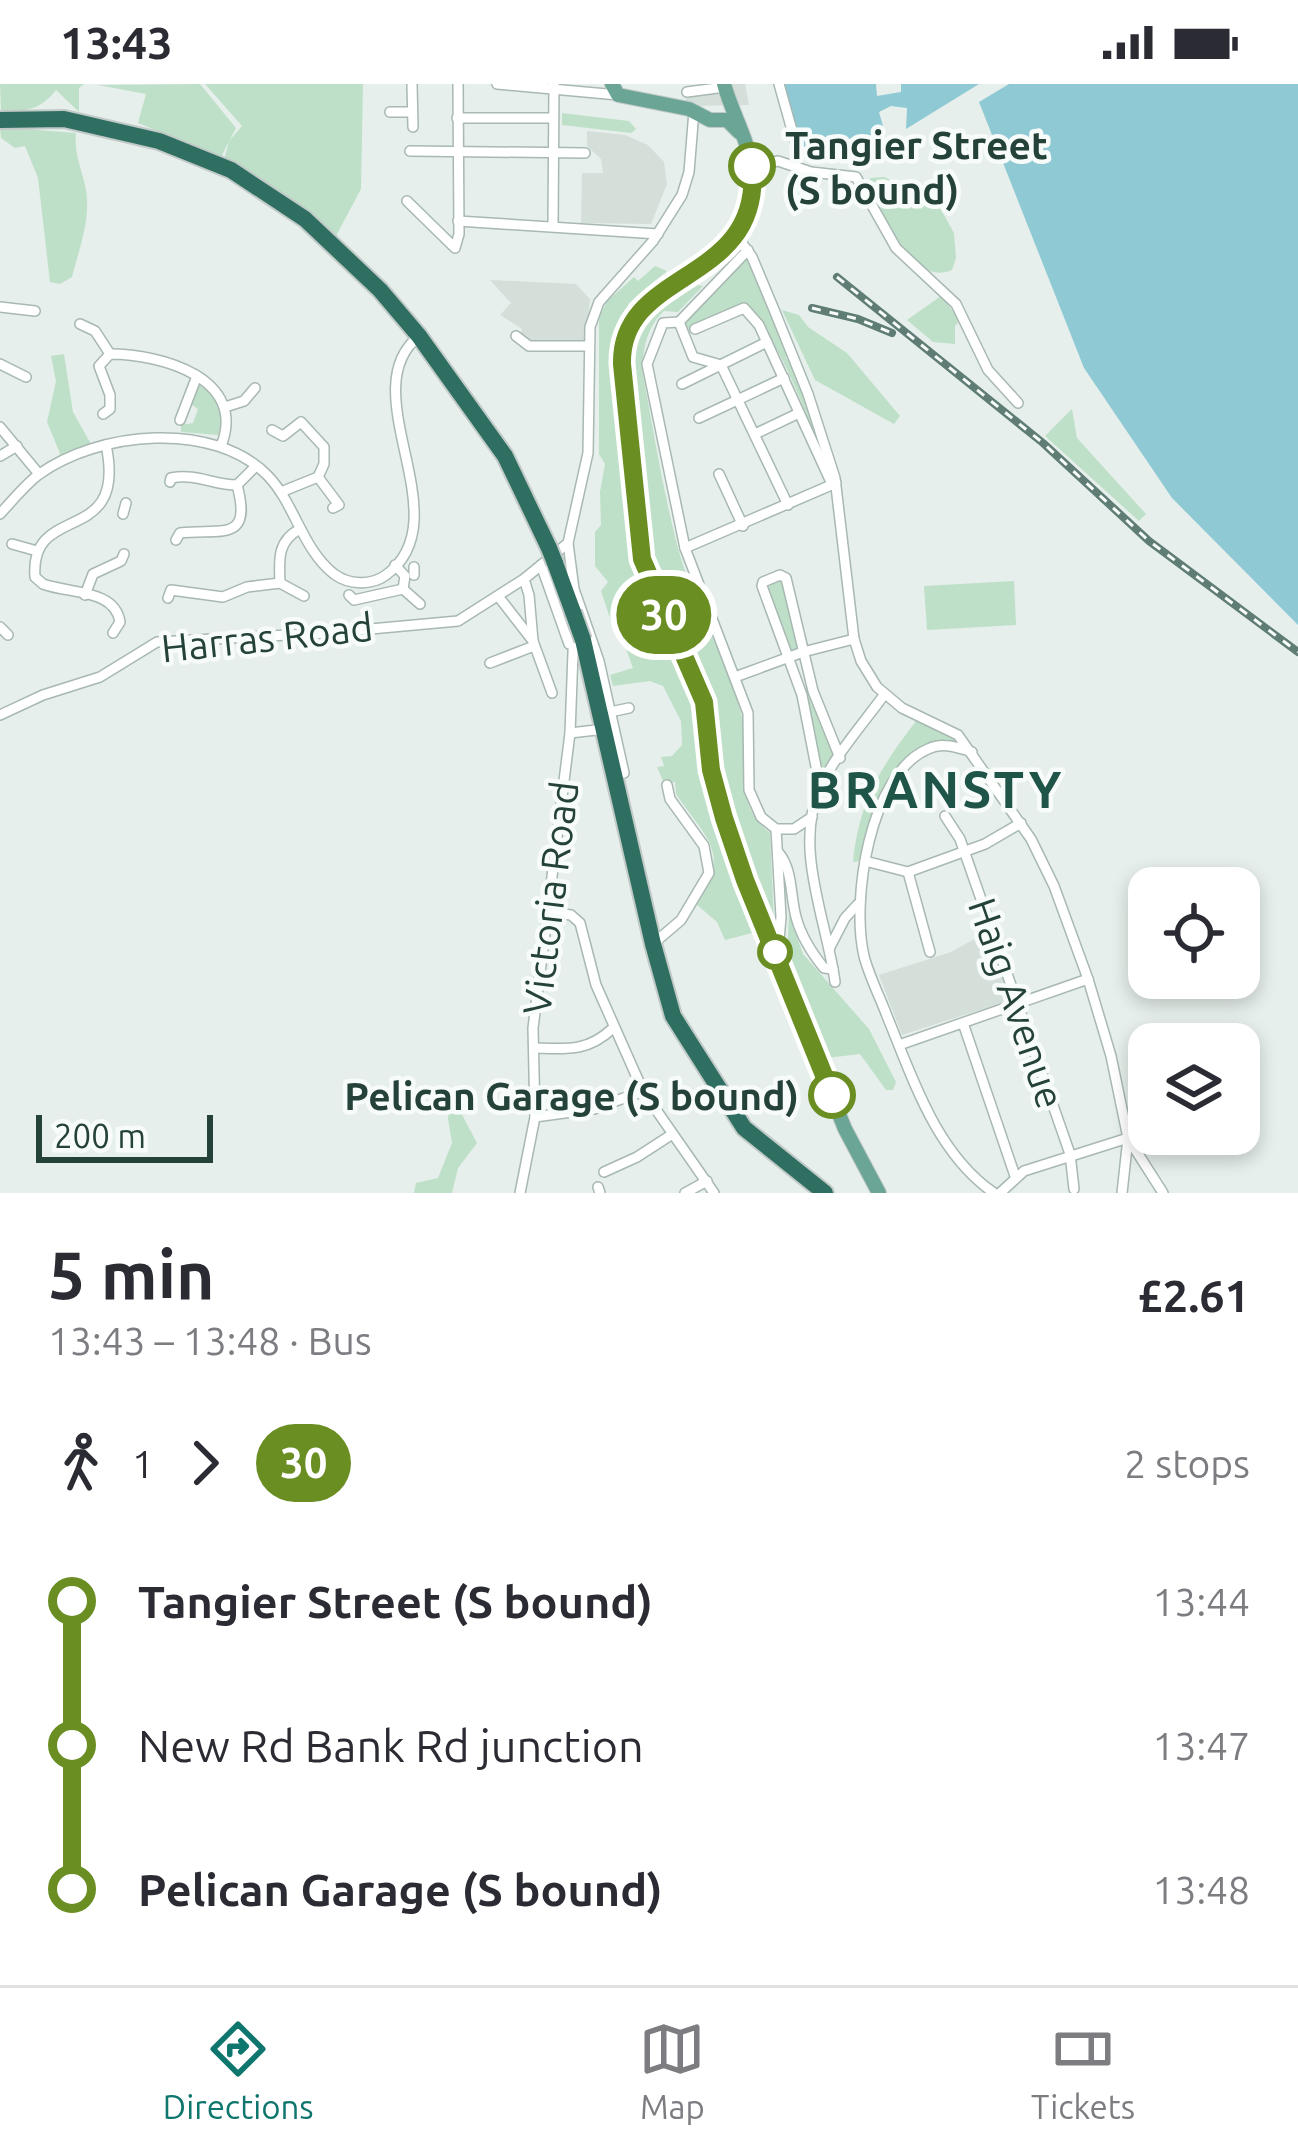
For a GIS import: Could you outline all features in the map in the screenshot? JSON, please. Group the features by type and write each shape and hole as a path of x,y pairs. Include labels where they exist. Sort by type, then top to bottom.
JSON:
{"highway":[{"path":"0,120 64,119 159,141 231,170 304,219 380,290 419,336 505,456 548,559 575,607 576,644 605,717 673,1016 744,1128 824,1193"}],"main road":[{"path":"725,85 729,114 752,166 752,200 736,235 718,255 634,318 623,341 642,559 704,702 711,770 745,880 845,1129 879,1193"},
{"path":"615,89 710,120 729,114"}],"street":[{"path":"412,84 412,127"},
{"path":"406,201 451,248 457,245 458,84"},
{"path":"496,84 615,89"},
{"path":"778,84 797,148 795,166"},
{"path":"687,92 725,85"},
{"path":"553,226 554,87"},
{"path":"624,773 605,717 599,661 575,607 568,543 591,424 589,346 594,310 658,234 686,181 694,111"},
{"path":"390,112 411,112"},
{"path":"457,118 553,118"},
{"path":"414,153 585,153"},
{"path":"752,166 770,160 856,177 896,248 956,303 988,370 1018,403"},
{"path":"458,221 658,234"},
{"path":"736,235 748,250 808,394 839,507 854,639 866,671 884,695 949,729 972,752 1021,823 1054,886 1111,1056 1128,1138 1122,1193"},
{"path":"748,250 679,322 663,323 647,364 685,548 748,713 749,790 761,817 776,829 794,829 812,817"},
{"path":"0,307 36,312"},
{"path":"695,329 743,308 753,315 834,484"},
{"path":"83,321 110,354 178,364 216,392 225,406 221,446"},
{"path":"679,322 693,357 721,365 788,505"},
{"path":"0,514 39,474 106,445 135,438 201,441 221,446 256,466 280,492 322,561 349,581 371,582 395,566 410,536 414,501 395,397 400,364 419,336"},
{"path":"516,336 530,346 589,346"},
{"path":"682,384 767,342"},
{"path":"110,354 99,366 110,412"},
{"path":"0,364 27,378"},
{"path":"186,416 190,386 197,376"},
{"path":"699,418 784,378"},
{"path":"225,406 244,400 249,391"},
{"path":"295,408 324,447 318,477 339,506"},
{"path":"755,434 800,413"},
{"path":"280,436 301,422"},
{"path":"0,428 39,474"},
{"path":"106,445 111,468 106,500 91,514 53,533 37,551 35,577 63,591 106,599 118,609 119,628"},
{"path":"0,456 17,446"},
{"path":"169,476 237,484 256,466"},
{"path":"719,474 743,526"},
{"path":"280,492 318,477"},
{"path":"177,533 220,533 235,527 243,518 237,484"},
{"path":"685,548 834,484"},
{"path":"818,491 826,502 839,507"},
{"path":"106,500 124,508"},
{"path":"280,583 282,544 300,529"},
{"path":"17,542 37,551"},
{"path":"553,693 533,643 499,596 568,543"},
{"name":"Victoria Road","path":"520,1193 535,1117 534,1048 576,644 548,559"},
{"path":"85,595 93,574 124,560"},
{"path":"395,566 411,578 420,604"},
{"path":"820,787 802,695 762,586 780,575 786,578 813,691 840,758"},
{"path":"352,600 411,578"},
{"path":"524,579 533,643"},
{"path":"169,591 223,597 247,587 280,583 301,592"},
{"name":"Harras Road","path":"0,715 100,677 157,642 452,622 476,613 499,596"},
{"path":"735,677 854,639"},
{"path":"490,663 533,643"},
{"path":"835,982 809,843 812,817 820,787 884,695"},
{"path":"570,733 629,708"},
{"path":"972,752 933,747 904,767 884,799 865,861 858,904 864,957 899,1045 943,1139 967,1172 997,1193 1015,1176 1128,1138"},
{"path":"653,944 681,920 709,874 704,846 670,800 668,785"},
{"name":"Haig Avenue","path":"944,816 965,851 1070,1154 1074,1189"},
{"path":"865,861 908,872 1021,823"},
{"path":"776,829 778,958"},
{"path":"778,852 786,862 796,920 809,949 824,968 833,969"},
{"path":"908,872 930,952"},
{"path":"830,947 844,918 858,904"},
{"path":"548,913 571,915 580,923 612,1029 643,1091 714,1193"},
{"path":"899,1045 1088,980"},
{"path":"963,1023 1015,1176"},
{"path":"534,1048 580,1050 612,1029"},
{"path":"535,1117 594,1109 643,1091"},
{"path":"604,1172 671,1135"},
{"path":"1139,1155 1162,1193"},
{"path":"685,1193 706,1181"}],"shaded area":[{"path":"709,84 745,84 749,105 686,106 686,92 709,88"},
{"path":"587,131 625,135 648,145 664,162 667,184 651,224 581,223 582,173 603,173 601,159 587,146"},
{"path":"490,280 576,284 590,299 586,344 530,344 520,337 522,329 500,315 511,303"},
{"path":"987,932 1010,1000 902,1035 879,975 951,952"}],"green space":[{"path":"0,84 84,84 79,88 79,112 56,90 32,108 1,110"},
{"path":"200,84 236,128 221,157 138,123 146,94 98,85"},
{"path":"205,84 363,84 361,189 336,236 258,177 224,160 229,141 242,126"},
{"path":"562,113 629,121 636,129 631,133 562,125"},
{"path":"0,127 76,133 87,212 72,277 60,284 50,282 38,178 25,146 15,148 1,138"},
{"path":"884,177 935,199 954,233 952,270 937,273 923,268 899,244 865,183"},
{"path":"748,258 830,472 782,359 743,304 686,332 683,323"},
{"path":"655,266 667,271 628,304 616,329 613,350 635,573 699,715 722,833 760,931 725,940 717,922 696,904 712,871 711,847 676,794 675,782 664,783 657,767 664,766 661,757 672,756 682,745 681,721 663,686 650,681 613,686 610,675 633,668 601,591 608,582 595,566 605,464 599,454 599,318 607,301"},
{"path":"688,283 703,286 678,312 664,311 653,324 644,349 643,375 678,548 741,713 745,792 757,820 770,833 774,923 730,808 710,702 651,571 645,543 627,346 644,314"},
{"path":"941,296 960,320 955,326 955,344 933,342 907,320"},
{"path":"782,310 799,315 808,327 847,353 900,416 894,424 815,380"},
{"path":"64,354 73,412 91,444 61,456 47,422 56,381 51,356"},
{"path":"199,381 218,405 222,419 218,435 181,432 181,425 193,423 198,409 190,403"},
{"path":"1072,409 1077,438 1146,514 1139,521 1045,436"},
{"path":"781,579 799,650 791,652 766,588"},
{"path":"1014,581 1016,625 927,630 924,586"},
{"path":"813,696 838,757 822,781 805,699"},
{"path":"916,721 945,731 958,743 936,744 902,765 880,800 861,861 853,862 860,821 873,787"},
{"path":"789,914 803,954 869,1029 896,1082 893,1090 886,1090 860,1054 827,1058 787,957"},
{"path":"451,1094 477,1143 458,1168 452,1193 414,1193 416,1183 438,1178 452,1143"}],"water":[{"path":"784,84 876,84 877,96 901,92 901,84 979,84 906,129 907,108 891,106 879,112 885,133 802,147"},
{"path":"1009,84 1298,84 1298,625 1172,498 1084,368 979,102"}],"railway":[{"path":"837,277 1043,443 1149,541 1298,652"},
{"path":"812,308 892,333"}],"bus line":[{"name":"30","path":"752,166 752,200 732,242 643,308 625,332 622,364 639,544 646,573 704,702 711,770 724,818 832,1095"}],"place":[{"name":"Tangier Street (S bound)","path":"752,166"},
{"name":"Pelican Garage (S bound)","path":"832,1095"}],"district":[{"name":"BRANSTY","path":"936,789"}]}
